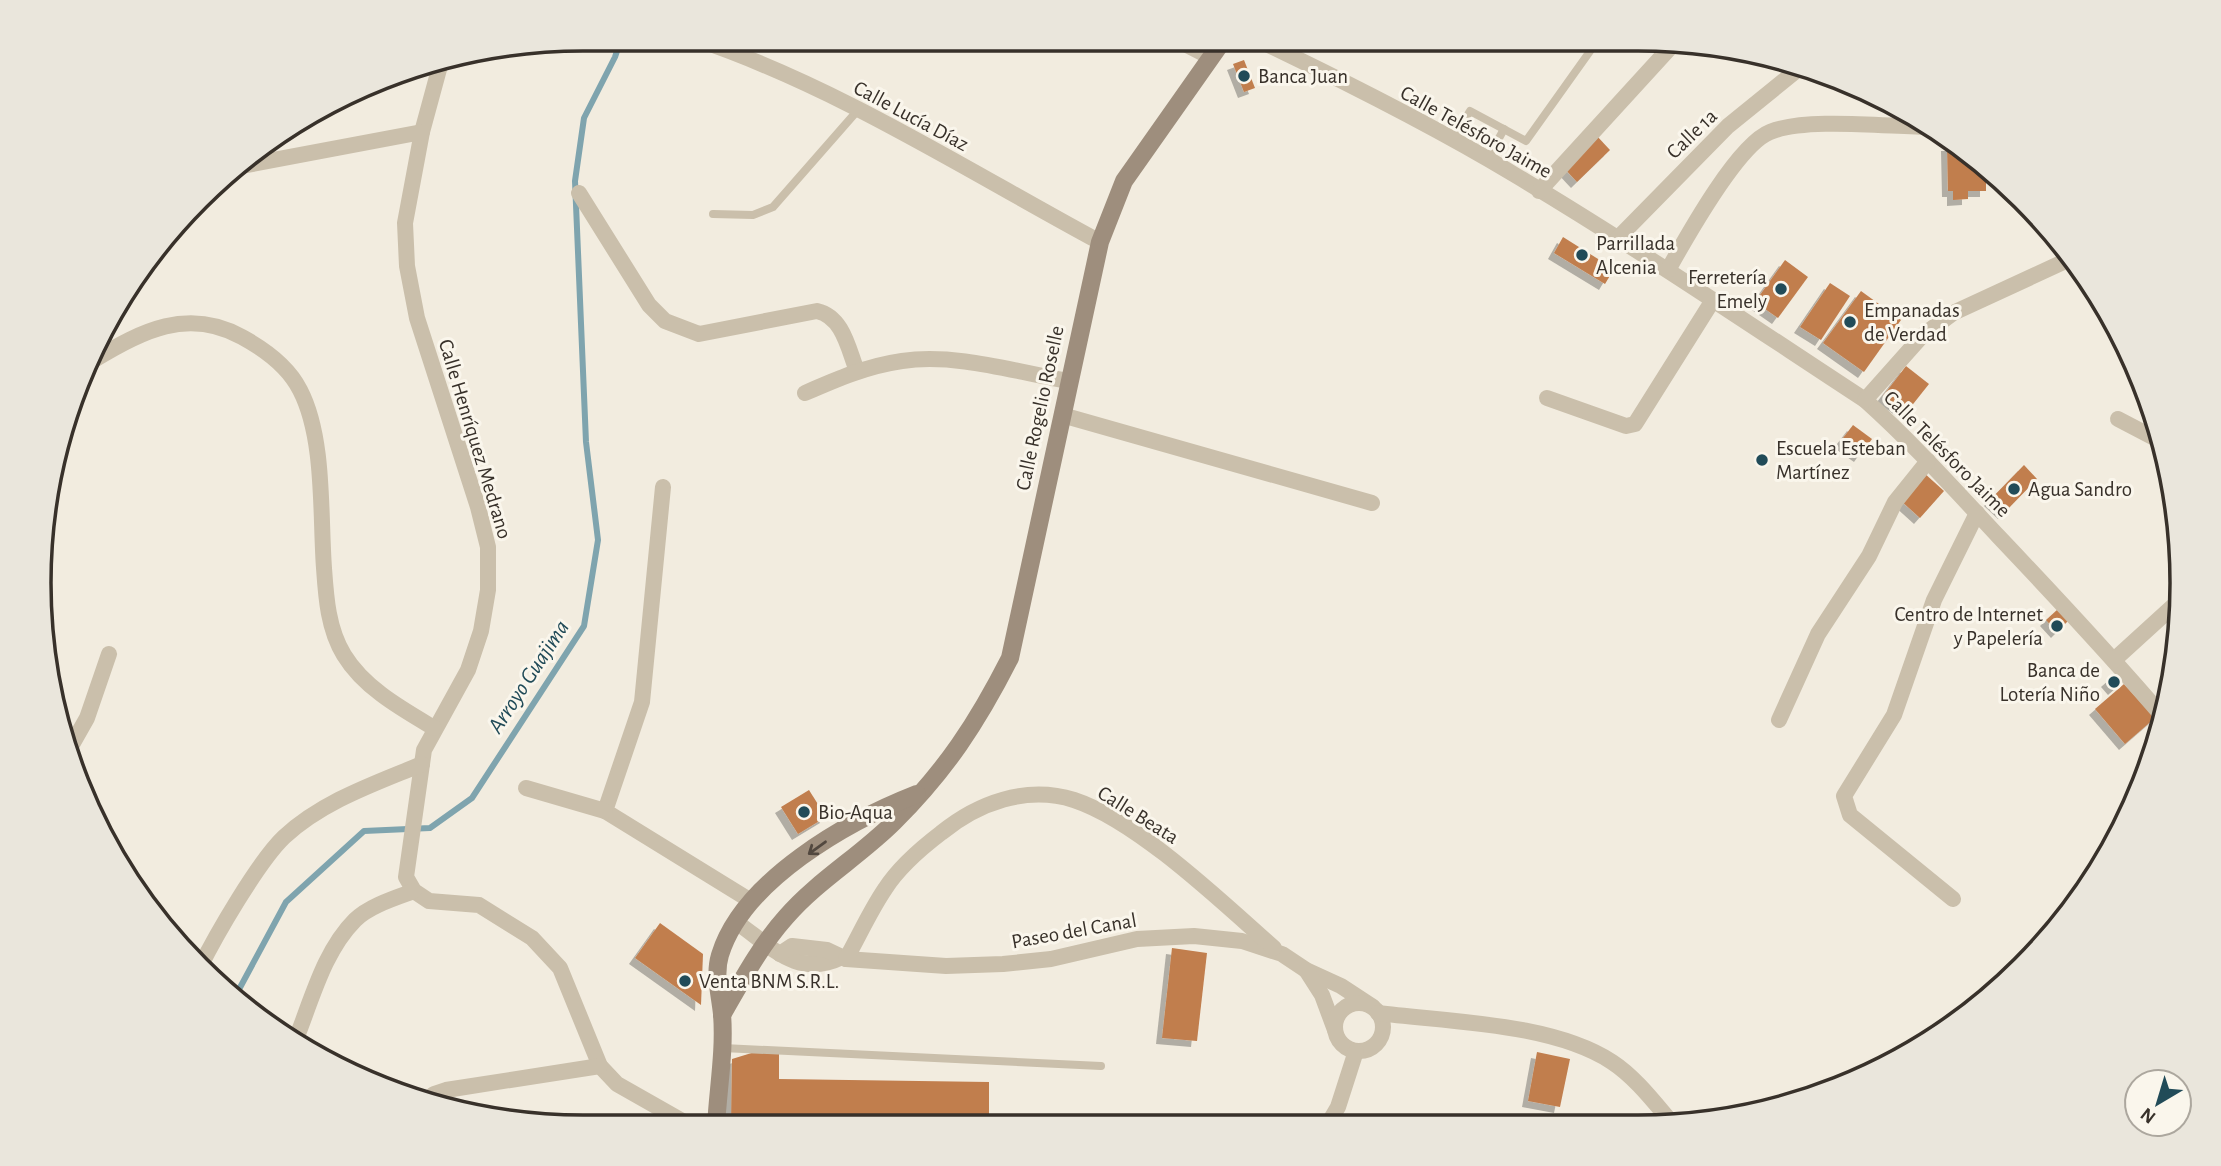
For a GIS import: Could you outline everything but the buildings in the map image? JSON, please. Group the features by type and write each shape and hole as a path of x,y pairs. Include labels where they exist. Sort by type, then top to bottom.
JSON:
{"street":[{"name":"Calle Lucía Díaz","path":"733,51 858,110 1100,242"},
{"path":"1198,51 1210,57"},
{"name":"Calle Rogelio Roselle","path":"722,1015 766,943 786,916 894,822 972,729 1010,658 1100,242 1124,181 1215,51"},
{"name":"Calle Telésforo Jaime","path":"1283,51 1325,70 1539,191 1668,270 1865,400 1928,461 2155,708"},
{"path":"1539,191 1666,52"},
{"name":"Calle Henríquez Medrano","path":"414,891 406,877 408,845 424,750 468,670 481,631 488,590 488,547 417,318 407,266 405,223 422,132 439,71"},
{"name":"Calle 1a","path":"1618,239 1728,126 1792,74"},
{"path":"1728,126 1748,151"},
{"path":"1668,270 1713,194 1748,151 1768,132 1800,126 1912,127"},
{"path":"256,163 422,132"},
{"path":"579,192 649,305 665,321 699,334 817,311 829,314 838,322 857,370"},
{"path":"1865,400 1922,336 1953,313 2063,262"},
{"path":"1547,398 1626,426 1635,424 1713,300"},
{"path":"103,355 128,340 173,322 225,328 268,351 300,389 315,435 326,595 332,627 340,646 368,683 434,728"},
{"path":"805,393 857,370 904,360 958,361 1068,381"},
{"path":"1062,415 1372,503"},
{"path":"2118,419 2149,435"},
{"path":"1779,720 1818,634 1869,556 1895,502 1928,461"},
{"path":"605,811 642,702 663,488"},
{"path":"1953,899 1850,815 1844,796 1894,715 1934,600 1977,513"},
{"path":"2114,660 2169,610"},
{"path":"75,740 87,718 109,654"},
{"path":"206,958 259,869 282,838 338,799 422,764"},
{"path":"526,788 605,811 751,901"},
{"name":"Calle Rogelio Roselle","path":"717,1115 722,1015 717,986 719,956 736,922 751,901 783,872 838,832 884,807 920,793"},
{"name":"Calle Beata","path":"844,958 886,888 918,850 961,816 988,803 1028,794 1073,800 1115,820 1186,872 1282,954"},
{"path":"299,1033 333,949 356,919 385,902 414,891 429,901 479,905 531,938 560,968 600,1066 617,1084 672,1115"},
{"name":"Paseo del Canal","path":"736,922 780,954 792,946 827,950 844,958 946,966 1051,959 1136,939 1194,936 1242,940 1282,954 1306,970 1341,986 1376,1010 1548,1034 1582,1045 1614,1063 1664,1114"},
{"name":"Paseo del Canal","path":"1306,970 1322,995 1335,1030"},
{"path":"1358,1003 1376,1010 1383,1028 1371,1047 1356,1051 1342,1044 1335,1030 1338,1014 1343,1008 1358,1003"},
{"path":"1333,1115 1356,1051"},
{"path":"435,1094 600,1066"}],"lane":[{"path":"1452,141 1470,111 1526,141 1590,51"},
{"path":"713,215 753,215 773,207 858,110"},
{"path":"1487,160 1504,129"},
{"path":"720,1048 1101,1066"}],"waterway":[{"name":"Arroyo Guajima","path":"239,989 286,902 364,831 430,828 472,798 584,626 598,540 586,442 575,181 584,118 617,51"}],"place":[{"name":"Banca Juan","path":"1244,76"},
{"name":"Parrillada Alcenia","path":"1582,255"},
{"name":"Ferretería Emely","path":"1781,289"},
{"name":"Empanadas de Verdad","path":"1850,322"},
{"name":"Escuela Esteban Martínez","path":"1762,460"},
{"name":"Agua Sandro","path":"2014,489"},
{"name":"Centro de Internet y Papelería","path":"2057,626"},
{"name":"Banca de Lotería Niño","path":"2114,682"},
{"name":"Bio-Aqua","path":"804,812"},
{"name":"Venta BNM S.R.L.","path":"685,981"}]}
